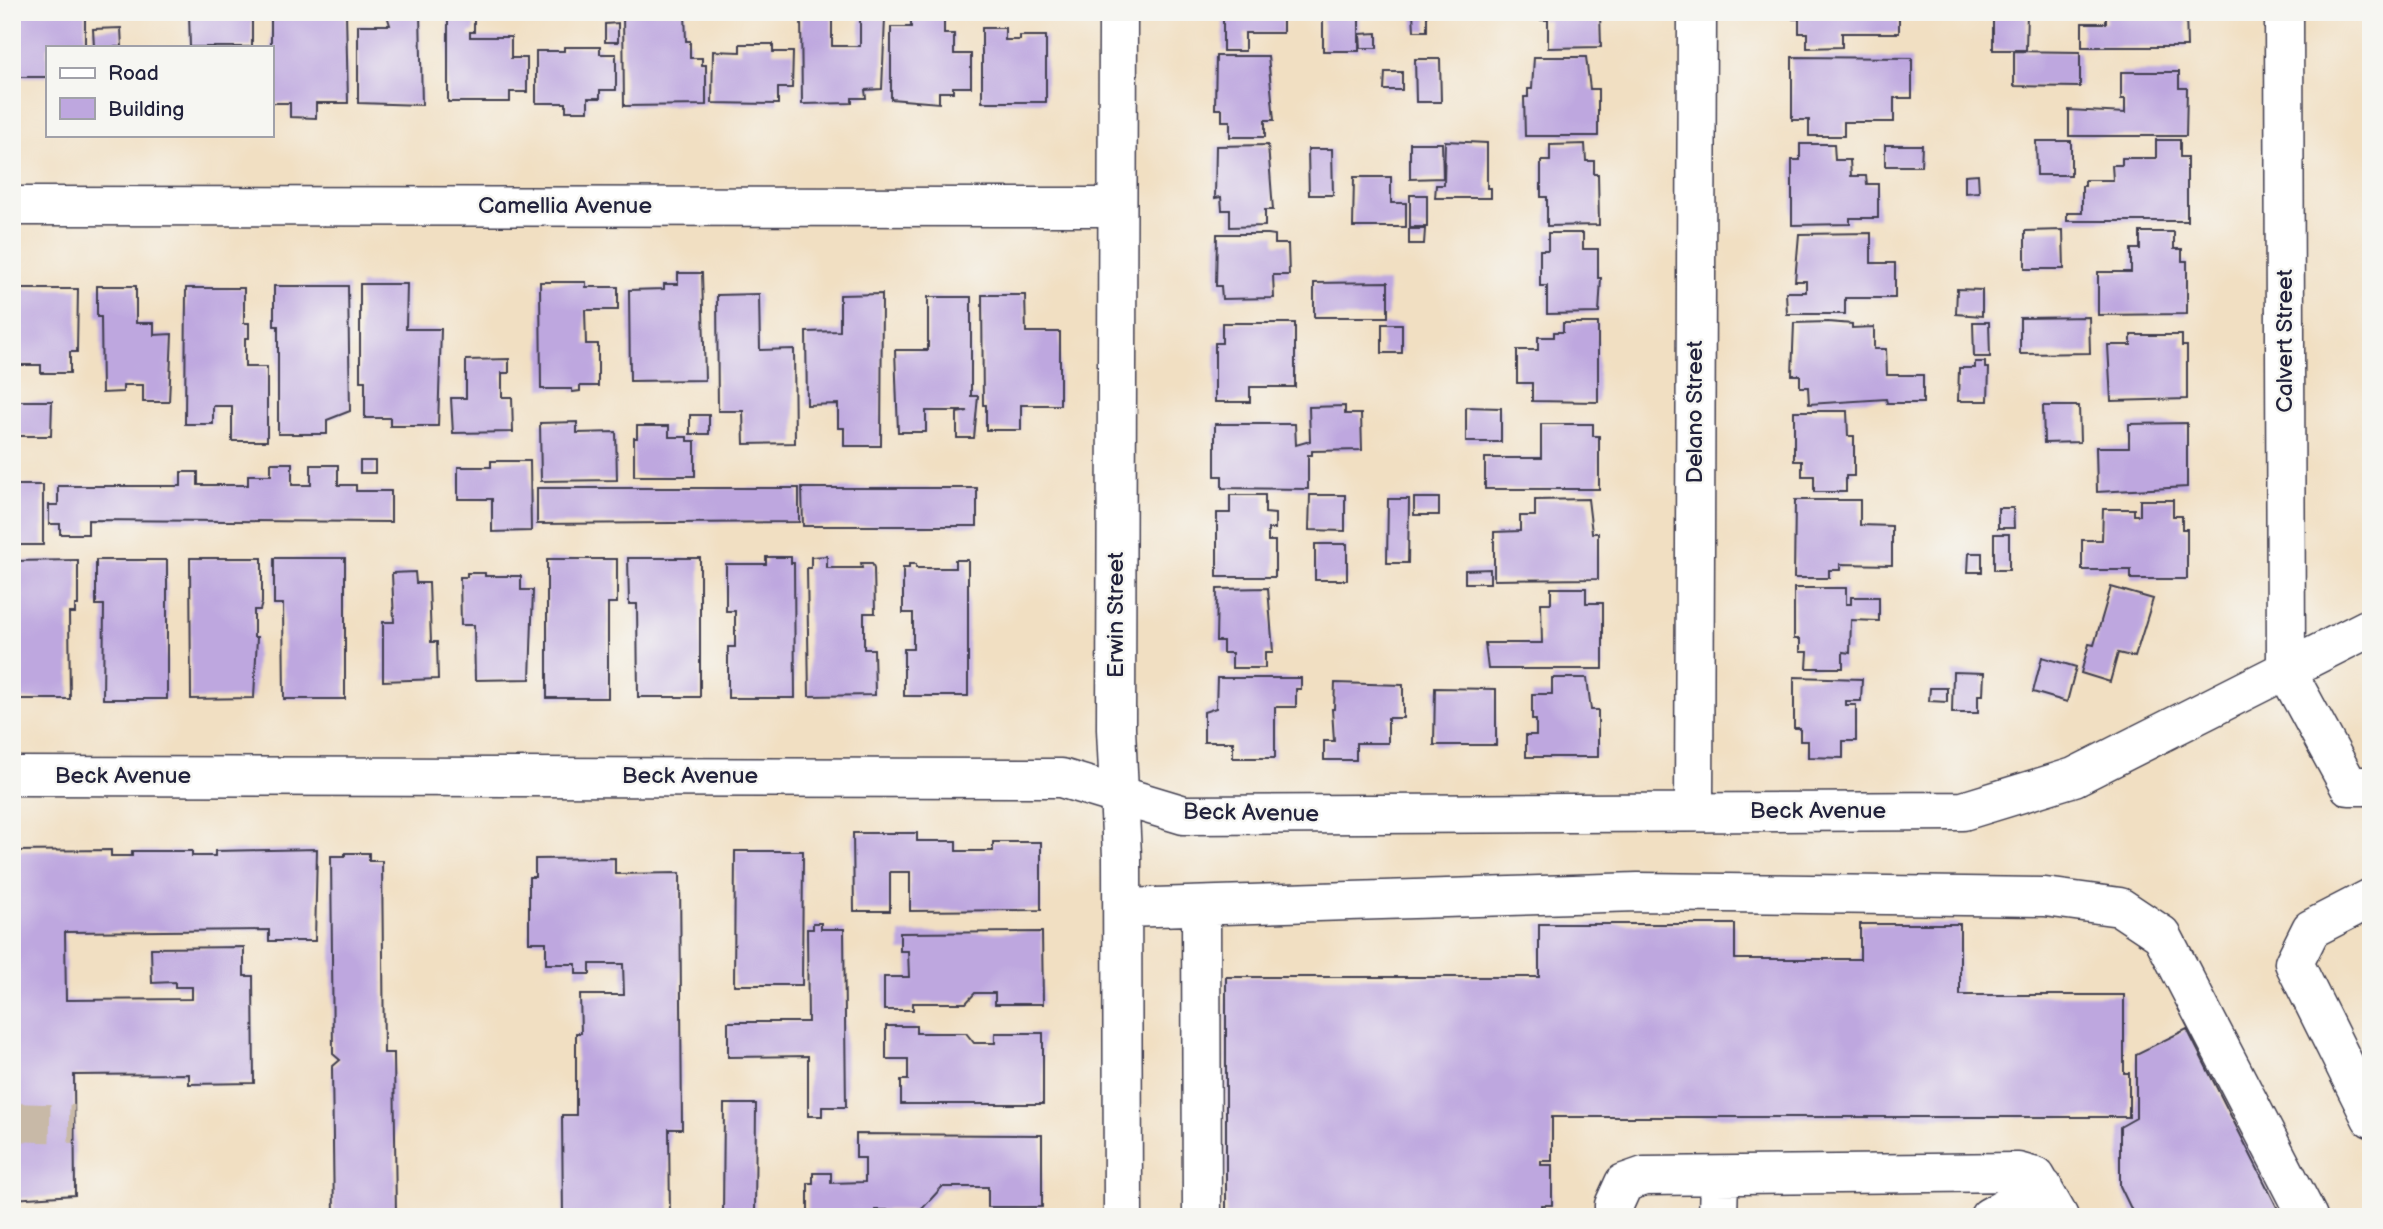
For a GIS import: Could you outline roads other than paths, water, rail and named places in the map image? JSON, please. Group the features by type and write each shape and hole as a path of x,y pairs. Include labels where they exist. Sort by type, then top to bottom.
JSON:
{"street":[{"name":"Erwin Street","path":"1118,12 1118,796 1122,908 1123,1217"},
{"name":"Delano Street","path":"1694,811 1697,12"},
{"name":"Calvert Street","path":"2284,12 2286,670"},
{"name":"Camellia Avenue","path":"12,206 1117,207"},
{"name":"Beck Avenue","path":"12,776 1060,778 1184,815 1964,811 2074,776 2371,627"},
{"path":"2286,670 2349,786 2371,786"},
{"path":"1122,908 1201,908 1637,892 2045,897 2120,907 2162,935 2308,1217"},
{"path":"2371,898 2311,929 2294,963 2371,1118"},
{"path":"1201,908 1202,1217"},
{"path":"1614,1217 1614,1205 1624,1183 1644,1176 2018,1172 2036,1177 2051,1202 1989,1217"},
{"path":"1718,1217 1719,1176"}],"tunnel":[{"path":"12,1122 74,1124"}]}
